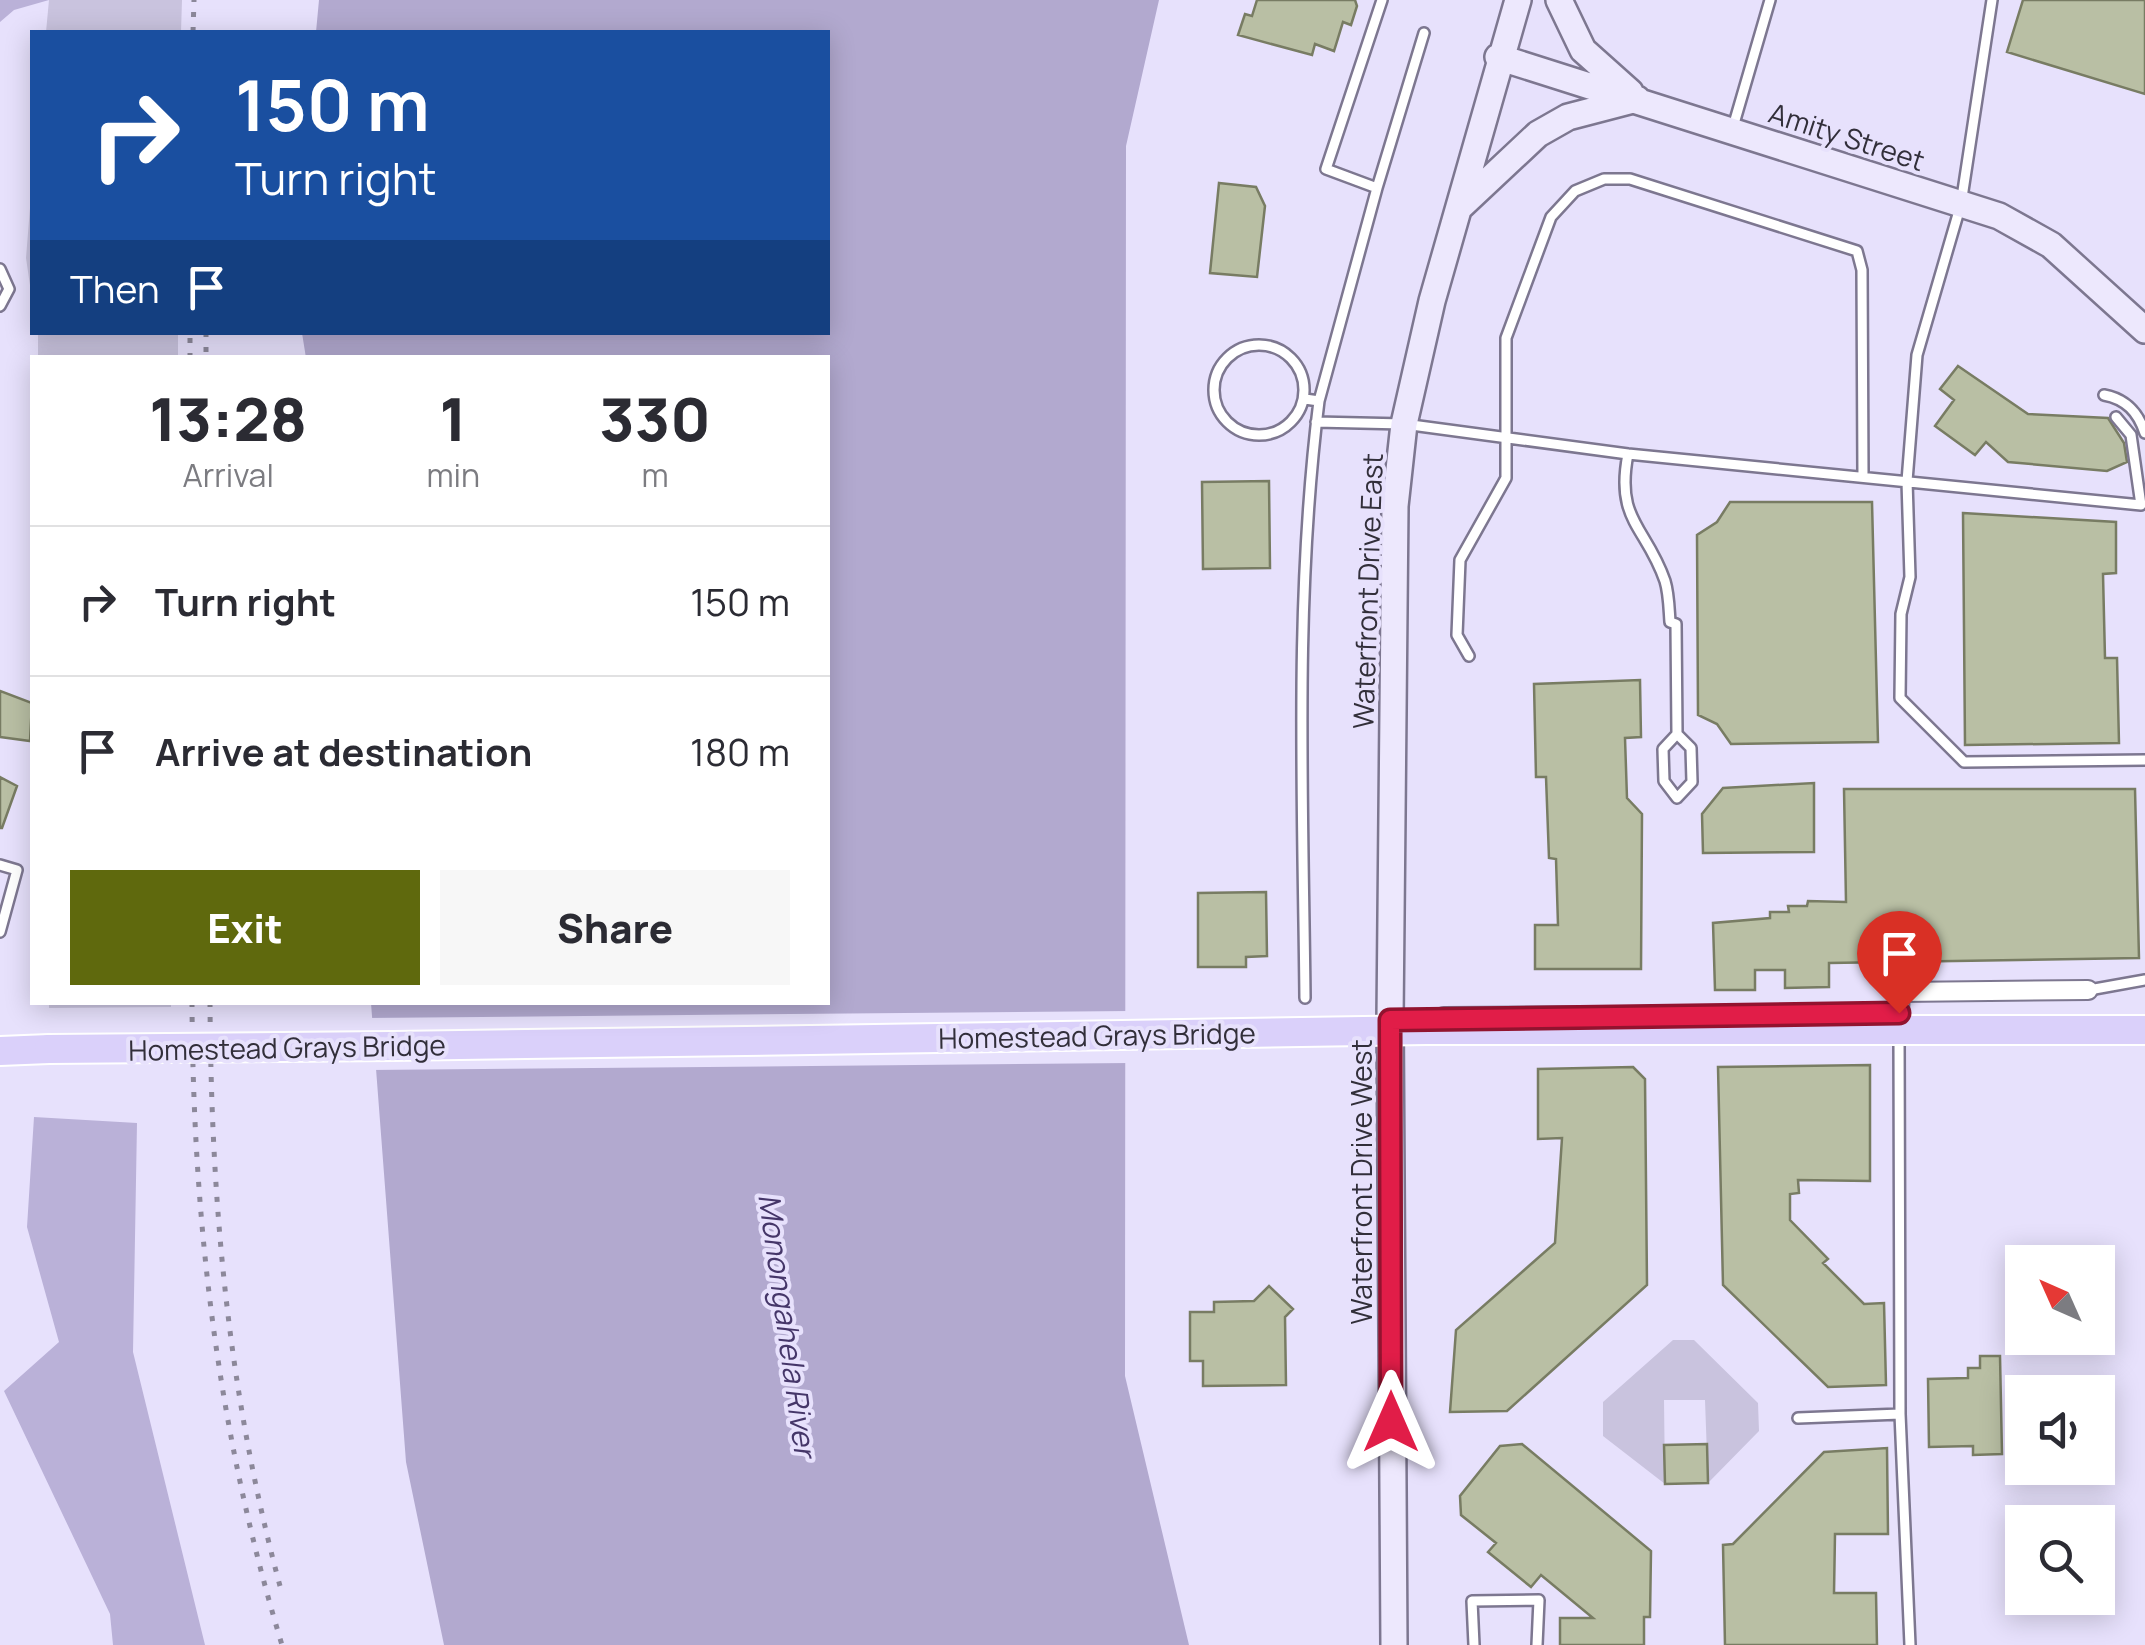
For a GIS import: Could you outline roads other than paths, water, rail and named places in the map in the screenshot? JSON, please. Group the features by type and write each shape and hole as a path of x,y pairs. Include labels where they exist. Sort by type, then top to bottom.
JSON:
{"main road":[{"name":"Homestead Grays Bridge","path":"0,1051 1426,1030 2145,1030"}],"street":[{"name":"Waterfront Drive East","path":"1390,1020 1394,545 1404,424 1498,57 1518,0"},
{"path":"1559,0 1583,50 1637,99"},
{"name":"Amity Street","path":"1498,57 1999,216 2050,245 2145,330"},
{"path":"1458,209 1538,134 1568,118 1637,99"},
{"path":"1390,1020 1899,1013 1900,992 2088,990"},
{"name":"Waterfront Drive West","path":"1390,1020 1394,1645"}],"lane":[{"path":"1377,188 1326,169 1382,0"},
{"path":"1732,130 1770,0"},
{"path":"1992,0 1961,204 1924,319 1907,482 1910,576 1901,614 1900,698 1913,716 1964,762 2145,760"},
{"path":"1305,998 1301,648 1305,514 1316,422 1377,188 1424,33"},
{"path":"1468,656 1457,635 1460,560 1506,478 1506,338 1551,218 1575,191 1604,179 1630,179 1857,251 1862,270 1863,477"},
{"path":"0,269 9,289 0,306"},
{"path":"1252,344 1282,349 1301,370 1305,399 1294,420 1274,434 1250,436 1229,426 1215,406 1213,383 1226,357 1252,344"},
{"path":"2104,395 2120,398 2140,418 2145,434"},
{"path":"1305,399 1319,401"},
{"path":"1316,422 1404,424 1628,454 2143,501 2131,435 2116,417"},
{"path":"1628,454 1622,487 1629,516 1657,562 1666,586 1670,622 1676,624 1677,734 1663,749 1664,781 1677,798 1692,782 1692,748 1677,734"},
{"path":"0,865 17,870 0,932"},
{"path":"2088,990 2145,980"},
{"path":"1899,1013 1900,1414 1910,1645"},
{"path":"1798,1418 1900,1414"},
{"path":"1474,1645 1472,1601 1538,1600 1538,1645"}],"water":[{"name":"Monongahela River","path":"319,0 1159,0 1126,146 1125,1376 1189,1645 444,1645 406,1462 371,1005 830,1005 830,355 306,355 302,335 830,335 830,30 316,30"}],"railway":[{"path":"193,30 194,0"},
{"path":"190,335 190,355"},
{"path":"206,335 206,355"},
{"path":"192,1005 197,1166 213,1327 241,1487 282,1645"},
{"path":"210,1005 214,1150 226,1297 247,1441 280,1586"}]}
